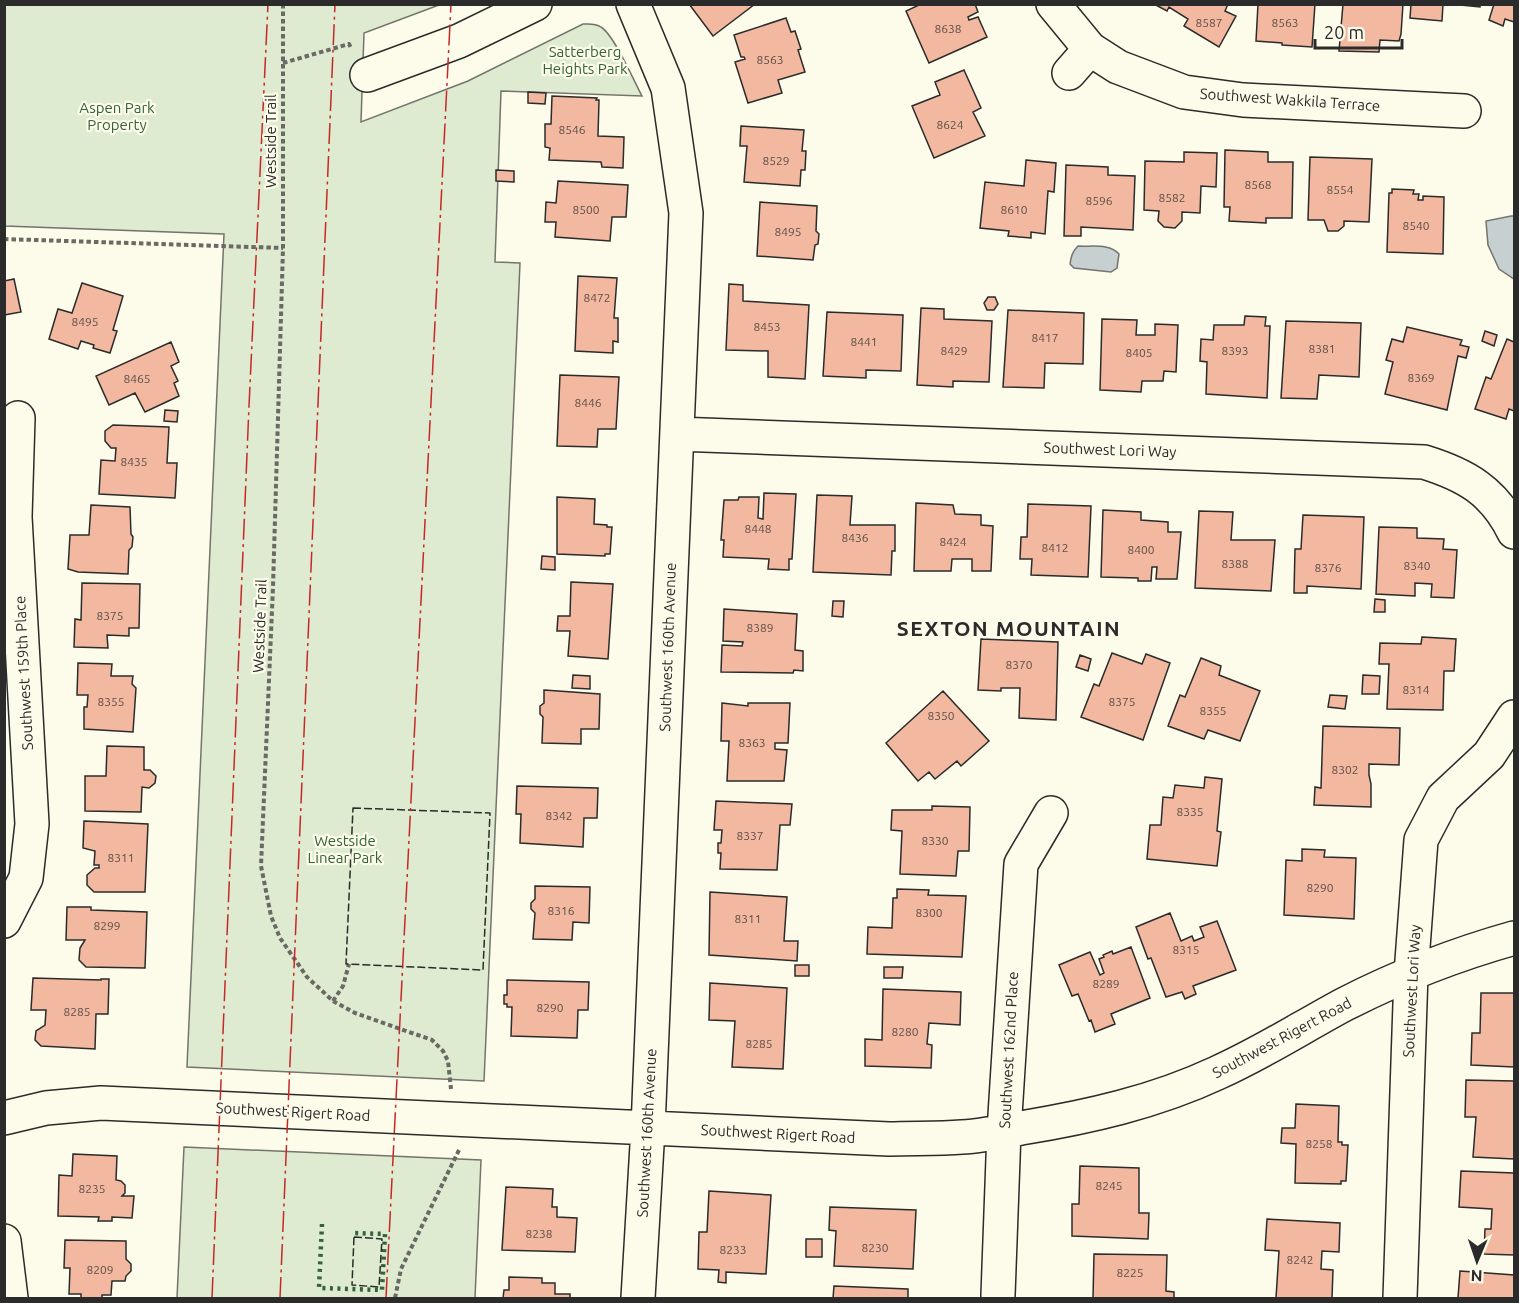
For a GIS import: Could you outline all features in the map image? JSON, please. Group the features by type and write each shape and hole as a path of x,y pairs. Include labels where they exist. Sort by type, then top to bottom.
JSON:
{"street":[{"path":"367,75 459,41 535,4"},
{"name":"Southwest 160th Avenue","path":"633,4 668,88 686,213 648,1128 638,1299"},
{"name":"Southwest Wakkila Terrace","path":"1053,4 1090,49 1118,67 1184,92 1243,100 1464,111"},
{"path":"1069,73 1090,49"},
{"name":"Southwest 159th Place","path":"4,921 26,878 32,824 15,517 18,418"},
{"name":"Southwest Lori Way","path":"677,434 1424,462 1455,471 1480,489 1500,507 1515,532"},
{"name":"Southwest Lori Way","path":"1400,1299 1411,974 1421,840 1443,798 1489,755 1515,717"},
{"name":"Southwest 162nd Place","path":"998,1294 1021,864 1051,813"},
{"name":"Southwest Rigert Road","path":"4,1118 46,1108 101,1103 889,1139 963,1137 1107,1112 1166,1094 1266,1050 1347,1004 1411,974 1486,946 1515,938"},
{"path":"4,1241 11,1299"}],"path":[{"name":"Westside Trail","path":"283,4 283,248 273,587 261,866 271,916 280,938 307,977 333,1001 356,1013 432,1040 443,1051 448,1061 451,1090"},
{"path":"283,64 349,44 367,75"},
{"path":"4,239 283,248"},
{"path":"333,1001 343,986 349,964"},
{"path":"394,1299 401,1269 461,1146"}],"green space":[{"name":"Westside Linear Park","path":"5,5 439,5 364,33 361,122 468,81 583,24 601,27 612,39 642,96 501,91 495,262 520,263 484,1081 187,1067 224,234 5,226"},
{"path":"184,1147 481,1160 475,1298 177,1298"}],"shaded area":[{"path":"1514,216 1514,279 1499,269 1488,245 1486,221"},
{"path":"1078,246 1111,248 1119,254 1117,268 1111,272 1074,268 1070,261"}],"building":[{"path":"689,4 755,4 713,36"},
{"path":"921,4 975,4 978,12 968,17 969,20 978,17 987,37 929,63 906,11"},
{"path":"1154,4 1228,4 1225,11 1236,16 1219,47 1184,26 1188,19 1169,7 1167,11"},
{"path":"1258,4 1315,4 1312,47 1256,41"},
{"path":"1343,4 1403,4 1399,41 1380,40 1379,52 1339,51"},
{"path":"1411,4 1443,4 1442,21 1410,18"},
{"path":"1450,4 1480,4 1480,7"},
{"path":"1494,4 1514,4 1514,22 1505,19 1503,26 1489,20"},
{"path":"786,18 791,32 795,31 805,72 778,80 782,93 748,103 735,62 745,59 741,57 734,35"},
{"path":"964,70 981,108 973,112 985,136 934,158 912,106 940,95 935,82"},
{"path":"528,92 546,93 545,104 528,103"},
{"path":"552,96 597,98 596,100 599,100 598,136 624,137 623,168 602,167 601,162 549,160 550,148 545,147 545,124 551,124"},
{"path":"741,126 804,130 802,151 806,151 805,170 801,170 800,186 744,182 747,146 740,146"},
{"path":"1225,150 1268,152 1268,162 1293,162 1292,218 1266,218 1266,223 1229,221 1230,207 1224,207"},
{"path":"1184,152 1217,153 1216,187 1201,186 1200,213 1182,212 1182,221 1175,228 1164,227 1158,221 1159,211 1144,210 1145,161 1184,162"},
{"path":"1310,157 1372,159 1369,222 1344,221 1344,226 1338,231 1328,231 1324,220 1308,220"},
{"path":"1026,160 1056,163 1054,192 1048,191 1045,234 1031,232 1031,238 1008,236 1009,231 980,228 985,182 1024,186"},
{"path":"1066,165 1108,167 1108,175 1135,176 1133,230 1081,227 1081,236 1064,236"},
{"path":"496,170 514,171 514,182 496,181"},
{"path":"558,181 628,185 626,217 612,217 610,241 555,237 556,222 545,222 546,202 556,203"},
{"path":"1392,189 1414,190 1413,194 1419,194 1418,200 1423,200 1423,196 1444,197 1443,254 1387,252 1389,193 1392,193"},
{"path":"760,202 817,206 816,231 819,234 813,260 757,256"},
{"path":"578,276 617,278 614,318 618,318 618,342 613,341 613,353 575,351"},
{"path":"14,279 21,312 4,315 4,281"},
{"path":"82,283 123,296 113,330 117,331 110,353 93,348 94,345 81,341 78,349 49,339 58,309 72,313"},
{"path":"729,284 743,285 743,301 809,305 805,379 768,377 768,351 726,350"},
{"path":"988,297 995,297 998,304 994,310 987,310 984,303"},
{"path":"921,308 944,309 944,319 992,321 989,382 953,381 953,387 917,385"},
{"path":"1008,310 1084,313 1083,364 1045,363 1044,388 1003,387"},
{"path":"827,312 903,315 901,371 866,370 866,378 823,376"},
{"path":"1245,316 1266,317 1265,326 1270,326 1267,398 1206,394 1207,362 1200,361 1201,339 1213,340 1214,325 1244,325"},
{"path":"1102,319 1137,320 1136,335 1155,335 1155,324 1178,325 1176,372 1164,371 1163,381 1142,381 1141,392 1100,390"},
{"path":"1286,321 1361,323 1359,377 1319,375 1317,399 1281,398"},
{"path":"1407,327 1462,340 1460,345 1469,347 1466,358 1458,356 1447,410 1385,394 1393,362 1386,360 1392,339 1403,342"},
{"path":"1485,331 1497,335 1494,346 1482,341"},
{"path":"1507,339 1514,342 1514,411 1509,409 1506,419 1475,409 1486,377 1491,379"},
{"path":"171,342 179,362 171,366 178,381 174,383 179,396 145,412 135,393 109,405 96,376"},
{"path":"560,375 619,377 616,429 598,429 597,447 557,446"},
{"path":"165,410 178,411 177,422 164,421"},
{"path":"113,425 169,427 167,463 177,463 175,498 99,494 101,460 115,461 116,448 111,448 105,441 105,431"},
{"path":"764,493 796,494 792,559 789,559 789,570 768,569 769,559 723,557 724,540 721,540 724,500 759,497 758,518 763,519"},
{"path":"817,495 852,496 850,525 895,525 895,551 892,551 891,575 813,572"},
{"path":"557,497 595,499 594,524 612,527 610,554 605,554 605,556 557,554"},
{"path":"916,503 953,505 955,514 981,515 981,525 993,526 991,571 972,571 972,559 952,559 951,571 914,571"},
{"path":"1028,504 1091,506 1088,577 1031,575 1032,559 1020,559 1021,537 1027,537"},
{"path":"91,505 130,507 133,537 132,547 129,550 128,574 78,572 68,569 70,535 89,535"},
{"path":"1103,510 1141,512 1141,520 1168,522 1168,532 1181,532 1177,579 1156,579 1157,567 1152,567 1151,581 1138,581 1138,578 1101,577"},
{"path":"1199,511 1233,512 1231,540 1275,540 1271,591 1195,588"},
{"path":"1303,515 1364,517 1361,589 1307,586 1307,593 1294,593 1295,549 1301,549"},
{"path":"1379,527 1417,528 1417,538 1444,539 1443,549 1457,550 1454,598 1431,597 1432,584 1415,583 1415,596 1376,594"},
{"path":"542,556 555,557 555,570 541,569"},
{"path":"571,582 613,584 608,659 568,656 570,631 557,631 558,616 570,616"},
{"path":"82,583 140,584 139,628 129,628 129,636 107,635 108,648 74,647 75,619 81,620"},
{"path":"1375,599 1385,600 1385,612 1374,612"},
{"path":"833,601 844,601 843,617 832,616"},
{"path":"724,609 797,614 795,650 803,651 803,671 794,670 793,673 721,672 722,645 742,646 743,642 723,641"},
{"path":"1422,637 1456,639 1454,671 1444,671 1443,710 1387,709 1389,664 1379,664 1380,643 1421,644"},
{"path":"981,639 1058,642 1056,720 1019,718 1020,688 1001,688 1001,691 978,690"},
{"path":"1112,653 1142,664 1146,654 1170,663 1143,740 1081,717 1094,684 1099,686"},
{"path":"1080,655 1091,659 1088,671 1076,667"},
{"path":"1201,658 1221,666 1219,675 1260,691 1240,741 1208,730 1204,739 1168,726 1180,695 1185,697"},
{"path":"78,663 112,664 111,676 133,676 132,684 136,688 133,732 84,729 84,707 87,707 88,695 77,695"},
{"path":"573,675 590,676 590,689 572,688"},
{"path":"1363,675 1380,676 1379,694 1362,694"},
{"path":"544,690 600,694 599,729 581,729 581,744 542,743 543,717 540,714 540,706 544,703"},
{"path":"943,691 989,741 961,766 957,761 935,779 929,772 918,781 886,743"},
{"path":"1330,695 1347,696 1345,709 1328,707"},
{"path":"722,703 748,706 748,703 790,703 788,743 775,743 775,749 787,750 784,781 727,781 729,741 721,741"},
{"path":"1323,726 1400,728 1399,765 1369,764 1371,807 1314,805 1315,787 1321,788"},
{"path":"107,746 144,747 144,770 150,770 156,776 155,783 149,788 142,787 141,812 85,811 85,776 106,776"},
{"path":"1205,777 1222,779 1217,831 1221,832 1217,866 1147,859 1150,825 1161,825 1163,797 1173,798 1175,785 1204,788"},
{"path":"517,786 598,788 597,818 584,818 583,847 520,843 521,814 516,814"},
{"path":"716,801 792,804 790,825 780,825 777,870 720,869 721,853 718,853 718,843 721,843 722,830 714,830"},
{"path":"932,806 970,807 969,851 958,851 956,876 900,874 902,831 891,830 892,810 932,810"},
{"path":"84,821 148,824 145,892 94,892 87,885 87,875 95,868 99,868 99,865 94,865 95,851 83,848"},
{"path":"1302,849 1325,850 1324,857 1356,858 1354,919 1284,915 1286,860 1302,861"},
{"path":"535,886 590,887 589,923 573,922 572,940 533,939 535,913 531,909 531,903 535,899"},
{"path":"897,889 929,890 928,895 966,896 962,957 867,954 868,927 892,928 893,898 897,898"},
{"path":"710,892 787,897 784,941 798,941 797,961 709,955"},
{"path":"67,907 147,912 145,968 86,967 79,960 80,948 85,940 66,940"},
{"path":"1170,913 1181,941 1192,936 1194,941 1204,937 1200,927 1217,921 1236,970 1193,986 1196,994 1185,999 1182,992 1166,997 1136,927"},
{"path":"1131,947 1150,998 1111,1014 1115,1024 1095,1032 1078,994 1072,996 1059,965 1090,952 1100,975 1104,973 1099,959 1104,957 1103,955"},
{"path":"795,965 809,965 809,976 795,976"},
{"path":"884,967 903,967 902,978 884,978"},
{"path":"33,978 109,979 108,1014 96,1014 95,1049 41,1046 35,1040 36,1031 45,1025 46,1010 31,1010"},
{"path":"507,980 589,982 588,1010 578,1010 577,1038 511,1036 512,1007 504,1004 504,995 507,995"},
{"path":"710,983 787,988 783,1069 732,1067 735,1021 709,1020"},
{"path":"883,989 961,992 960,1025 929,1023 927,1044 932,1045 931,1068 865,1066 865,1039 882,1040"},
{"path":"1481,993 1514,993 1514,1067 1471,1065 1472,1033 1480,1033"},
{"path":"1466,1080 1514,1081 1514,1159 1473,1157 1476,1117 1465,1117"},
{"path":"1296,1104 1339,1106 1338,1142 1348,1145 1346,1181 1341,1181 1341,1184 1295,1183 1296,1144 1281,1143 1282,1128 1295,1128"},
{"path":"73,1154 117,1156 116,1180 125,1185 125,1193 122,1196 134,1196 132,1218 112,1217 112,1221 98,1221 99,1217 58,1216 59,1175 72,1176"},
{"path":"1080,1166 1139,1168 1139,1213 1149,1213 1148,1239 1072,1236 1072,1204 1079,1204"},
{"path":"1461,1171 1514,1173 1514,1255 1484,1254 1485,1229 1491,1229 1492,1209 1459,1207"},
{"path":"506,1187 553,1189 552,1207 557,1207 557,1217 577,1218 575,1252 502,1250"},
{"path":"709,1191 771,1195 766,1274 726,1272 726,1283 718,1282 719,1270 698,1269 699,1232 707,1232"},
{"path":"830,1207 916,1210 913,1269 834,1266 836,1231 829,1230"},
{"path":"1267,1219 1340,1223 1339,1252 1322,1251 1321,1269 1333,1270 1332,1298 1276,1298 1279,1251 1265,1250"},
{"path":"806,1239 822,1239 822,1257 806,1257"},
{"path":"65,1240 126,1241 126,1259 131,1264 131,1271 125,1281 112,1281 111,1295 102,1295 102,1298 81,1298 81,1294 69,1294 70,1268 64,1268"},
{"path":"1094,1254 1167,1255 1166,1291 1174,1292 1174,1298 1093,1298"},
{"path":"1460,1271 1514,1275 1514,1298 1458,1298"},
{"path":"509,1277 542,1278 542,1283 555,1283 555,1294 570,1294 570,1298 503,1298 504,1290 509,1290"},
{"path":"834,1286 908,1289 908,1298 833,1298"}],"hedge":[{"path":"322,1224 319,1288 382,1290 385,1234 353,1233"}],"fence":[{"path":"353,808 490,813 483,970 346,964 353,808"},
{"path":"354,1237 382,1239 379,1287 352,1285 354,1237"}],"power":[{"path":"212,1298 268,4"},
{"path":"280,1298 335,4"},
{"path":"386,1298 451,4"}],"district":[{"name":"SEXTON MOUNTAIN","path":"1009,629"}],"park label":[{"name":"Satterberg Heights Park","path":"585,60"},
{"name":"Aspen Park Property","path":"117,116"}]}
